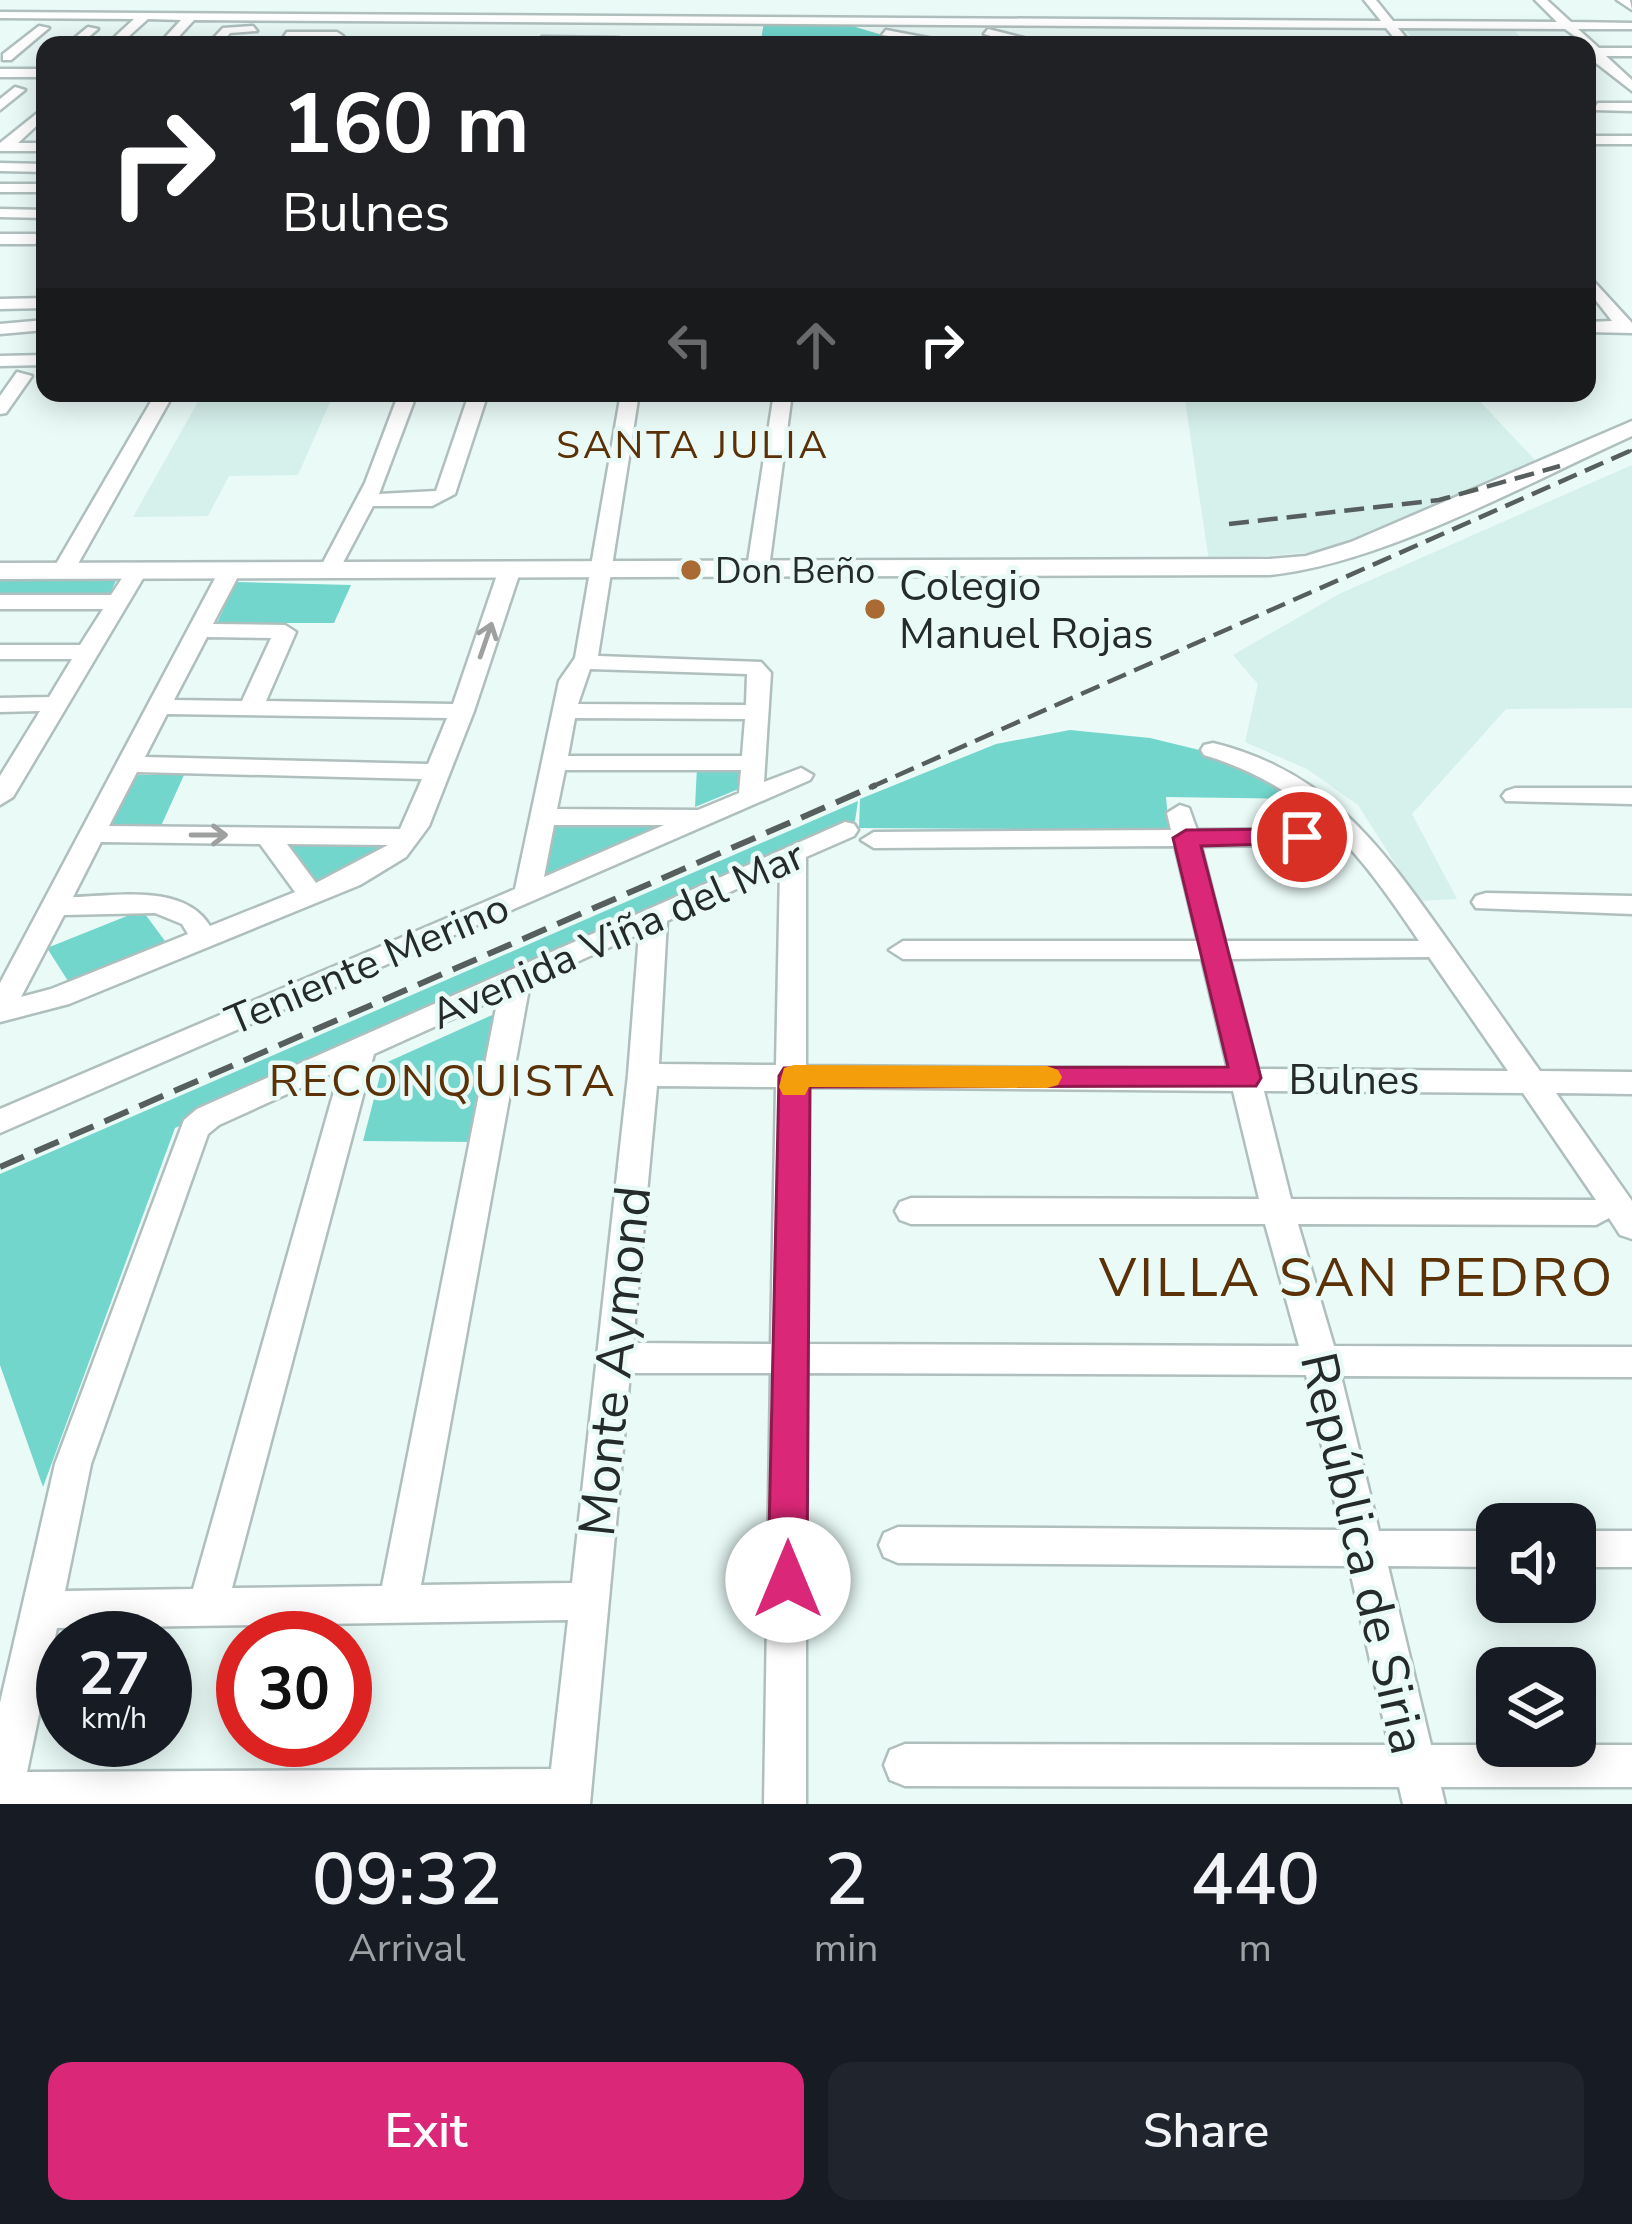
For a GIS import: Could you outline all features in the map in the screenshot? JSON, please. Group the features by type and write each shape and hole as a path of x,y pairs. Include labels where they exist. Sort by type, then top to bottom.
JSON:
{"main road":[{"path":"0,571 1247,567 1309,563 1360,547 1632,428"}],"street":[{"path":"286,36 300,0"},
{"path":"346,36 376,0"},
{"path":"881,21 889,0"},
{"path":"1090,0 1099,22"},
{"path":"1198,0 1231,36"},
{"path":"1541,0 1577,36"},
{"path":"1623,0 1632,7"},
{"path":"0,1 201,2"},
{"path":"69,15 88,1"},
{"path":"340,36 343,17 353,1"},
{"path":"1372,3 1399,36"},
{"path":"794,4 808,9"},
{"path":"827,6 928,36"},
{"path":"1037,6 1041,22"},
{"path":"1257,6 1284,36"},
{"path":"1348,6 1399,7"},
{"path":"365,18 845,10 919,36"},
{"path":"0,15 754,24 845,10"},
{"path":"599,13 684,22"},
{"path":"0,28 18,15"},
{"path":"122,36 145,16"},
{"path":"172,36 191,16"},
{"path":"1000,35 1083,29 1099,22 1149,17 1174,23 1632,26"},
{"path":"881,21 1041,22 1127,36"},
{"path":"680,36 684,22"},
{"path":"1174,23 1181,36"},
{"path":"1331,24 1340,36"},
{"path":"0,28 178,30"},
{"path":"9,54 43,28"},
{"path":"83,36 92,29"},
{"path":"221,36 227,29 253,29"},
{"path":"984,32 1004,36"},
{"path":"1596,52 1632,52"},
{"path":"1596,56 1629,82"},
{"path":"0,73 36,73"},
{"path":"1605,79 1629,82"},
{"path":"0,90 36,90"},
{"path":"0,106 19,90"},
{"path":"1598,107 1632,107"},
{"path":"3,144 36,118"},
{"path":"0,125 28,125"},
{"path":"1596,140 1632,140"},
{"path":"3,144 36,145"},
{"path":"0,167 36,168"},
{"path":"25,188 36,177"},
{"path":"0,188 36,188"},
{"path":"0,213 36,214"},
{"path":"0,229 19,213"},
{"path":"0,238 28,239 0,262"},
{"path":"1596,290 1628,327"},
{"path":"0,304 36,303"},
{"path":"0,329 36,326"},
{"path":"1596,327 1628,327"},
{"path":"0,361 36,360"},
{"path":"0,409 23,376"},
{"path":"64,571 160,402"},
{"path":"330,570 375,483 405,402"},
{"path":"364,500 432,500 445,494 476,402"},
{"name":"Teniente Merino","path":"0,1122 527,894 573,676 585,662 629,402"},
{"path":"758,568 782,402"},
{"path":"0,1011 230,569"},
{"path":"0,1011 47,1002 380,865 411,837 462,711 510,569"},
{"path":"0,797 9,766 56,704 137,570"},
{"path":"0,602 117,602"},
{"path":"199,630 285,632 251,708"},
{"path":"0,652 87,652"},
{"path":"585,662 753,667 760,673 751,796"},
{"path":"0,704 56,704"},
{"path":"158,707 462,711"},
{"path":"565,711 756,712"},
{"path":"1213,750 1293,784 1344,820 1376,858 1632,1226"},
{"path":"553,763 754,763"},
{"path":"128,764 437,772"},
{"path":"527,894 801,775"},
{"path":"1515,796 1632,796"},
{"path":"543,817 703,817"},
{"path":"874,840 1183,826 1302,837"},
{"name":"República de Siria","path":"1183,826 1320,1360 1420,1785"},
{"name":"Avenida Viña del Mar","path":"40,1610 73,1464 195,1128 208,1117 845,830"},
{"path":"92,834 411,837"},
{"path":"267,835 311,895"},
{"path":"785,1804 793,854"},
{"path":"1486,902 1632,905"},
{"path":"54,905 158,904 179,909 204,938"},
{"name":"Monte Aymond","path":"570,1797 643,1075 654,917"},
{"path":"903,950 1419,950"},
{"path":"398,1604 516,980"},
{"path":"207,1609 360,1051"},
{"name":"Bulnes","path":"643,1075 1632,1083"},
{"path":"911,1211 1596,1212"},
{"path":"614,1358 1632,1362"},
{"path":"898,1545 1476,1549"},
{"path":"1596,1549 1632,1550"},
{"path":"570,1797 0,1796 40,1610 590,1600"},
{"path":"905,1765 1420,1785 1632,1766"}],"shaded area":[{"path":"764,22 842,23 886,36 762,36"},
{"path":"1402,26 1510,26 1519,36 1410,36"},
{"path":"198,402 330,402 298,475 229,476 208,516 133,517"},
{"path":"1185,402 1480,402 1535,460 1326,551 1209,561"},
{"path":"1632,465 1632,708 1506,709 1412,814 1457,899 1419,901 1358,805 1307,769 1245,742 1258,684 1233,655 1339,594"},
{"path":"118,576 110,594 0,595 0,578"},
{"path":"236,582 351,585 334,623 217,623"},
{"path":"1070,730 1150,738 1220,755 1309,799 1166,797 1169,830 859,828 860,799 996,744"},
{"path":"697,767 742,767 741,788 695,807"},
{"path":"134,775 184,775 161,826 110,826"},
{"path":"858,801 855,821 175,1128 43,1487 0,1365 0,1174"},
{"path":"675,823 544,876 553,824"},
{"path":"283,843 373,843 384,850 362,867 314,884"},
{"path":"142,910 165,941 68,981 47,948"},
{"path":"501,1011 476,1142 363,1141 383,1064"}],"railway":[{"path":"869,788 1632,450 1626,453"},
{"path":"1229,524 1439,500 1560,466"},
{"path":"0,1167 876,785"}],"slow traffic":[{"path":"794,1087 794,1076 1047,1077"}],"place":[{"name":"Don Beño","path":"691,570"},
{"name":"Colegio Manuel Rojas","path":"875,609"}],"district":[{"name":"SANTA JULIA","path":"693,444"},
{"name":"RECONQUISTA","path":"443,1080"},
{"name":"VILLA SAN PEDRO","path":"1357,1277"}],"route":[{"path":"788,1580 794,1076 1246,1078 1186,838 1302,837"}]}
